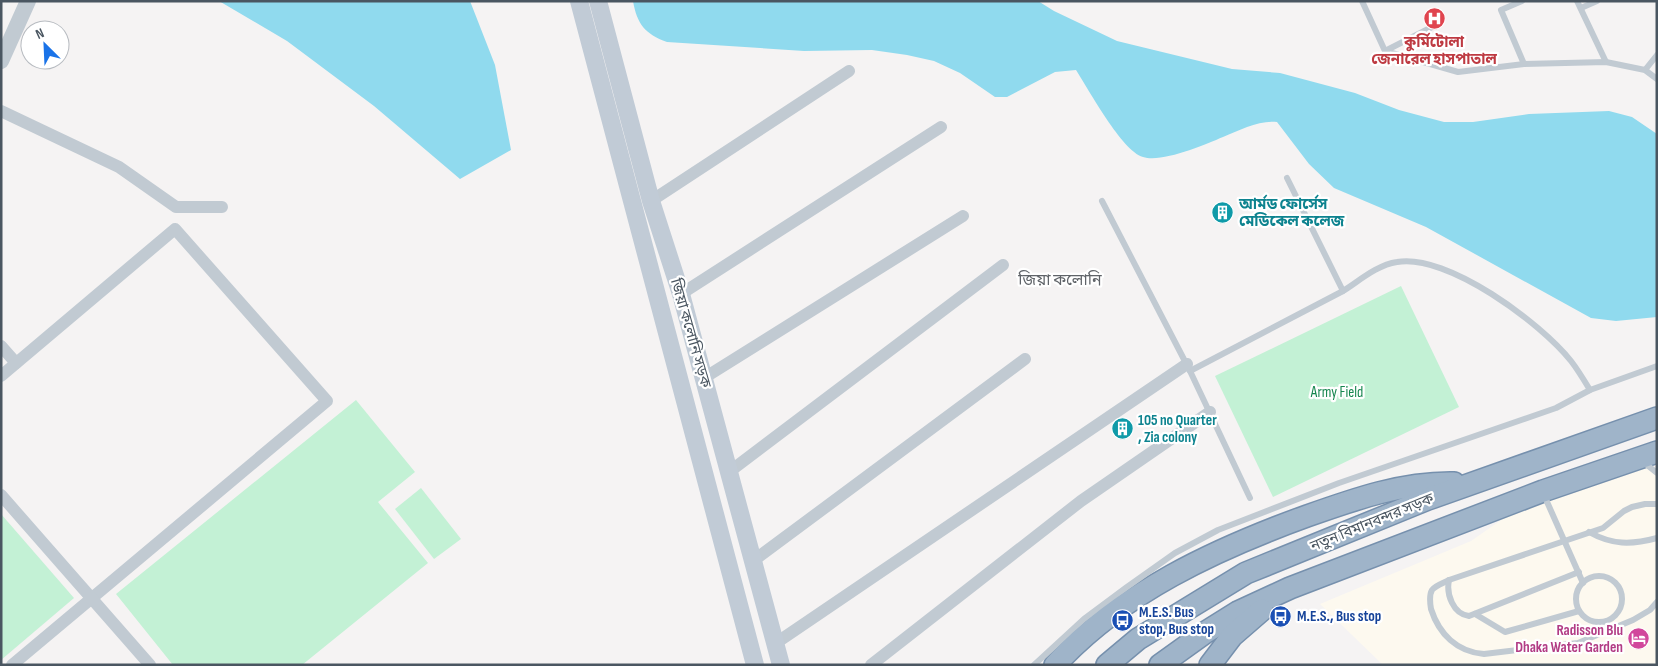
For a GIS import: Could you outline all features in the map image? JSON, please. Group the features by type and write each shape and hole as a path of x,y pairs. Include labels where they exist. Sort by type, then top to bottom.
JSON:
{"highway":[{"name":"নতুন বিমানবন্দর সড়ক","path":"1107,665 1138,639 1246,573 1473,483 1657,418"},
{"name":"নতুন বিমানবন্দর সড়ক","path":"1160,665 1214,627 1290,588 1543,491 1648,455"},
{"path":"1055,665 1119,610 1186,567 1238,542 1341,504 1413,485 1473,483"},
{"path":"1210,665 1232,636 1290,588"}],"main road":[{"name":"জিয়া কলোনি সড়ক","path":"579,1 755,665"},
{"name":"জিয়া কলোনি সড়ক","path":"598,1 650,201 680,294 704,378 781,665"}],"street":[{"path":"1,60 28,1"},
{"path":"650,201 850,71"},
{"path":"1,111 119,167 176,207 222,208"},
{"path":"680,294 941,127"},
{"path":"704,378 963,216"},
{"path":"1,376 175,230 327,400 12,665"},
{"path":"729,472 1003,265"},
{"path":"1,346 16,363"},
{"path":"753,561 1025,358"},
{"path":"776,643 1189,368"},
{"path":"871,665 1081,502 1210,412"},
{"path":"1,495 150,665"}],"lane":[{"path":"1362,1 1386,51 1458,72 1524,64 1606,62 1645,70 1657,79"},
{"path":"1522,1 1501,10 1524,64"},
{"path":"1577,1 1606,62"},
{"path":"1581,8 1597,1"},
{"path":"1386,51 1434,26"},
{"path":"1645,70 1657,55"},
{"path":"1287,178 1343,291"},
{"path":"1102,201 1189,368 1250,498"},
{"path":"1189,368 1343,291 1384,266 1398,262 1432,265 1497,297 1517,311 1570,360 1590,390"},
{"path":"1034,665 1084,619 1126,587 1175,553 1218,530 1339,483 1556,408 1590,390 1657,366"},
{"path":"1648,455 1657,473"},
{"path":"1543,491 1583,583"},
{"path":"1657,504 1632,507 1624,511 1610,524 1449,580 1431,592 1430,606 1443,633 1452,642 1473,653 1578,643 1633,620 1650,610 1657,602"},
{"path":"1588,532 1608,542 1623,543 1657,538"},
{"path":"1449,580 1447,592 1457,609 1465,616 1475,614 1578,572"},
{"path":"1592,578 1607,578 1619,588 1622,602 1614,616 1601,622 1586,618 1579,611 1576,596 1583,583 1592,578"},
{"path":"1475,614 1505,632 1579,611"}],"shaded area":[{"path":"1657,466 1657,665 1383,665 1320,604 1471,541 1543,491"}],"green space":[{"name":"Army Field","path":"1401,286 1459,407 1273,497 1215,376"},
{"path":"356,400 415,472 378,502 428,563 302,665 173,665 116,594"},
{"path":"421,488 461,539 434,559 395,509"},
{"path":"1,514 74,598 1,660"}],"water":[{"path":"219,1 470,1 495,65 511,150 460,179 374,106 287,41"},
{"path":"633,1 1038,1 1054,11 1117,41 1232,69 1280,73 1355,93 1399,110 1444,122 1473,122 1529,114 1609,111 1632,117 1657,134 1657,317 1616,321 1591,318 1426,227 1334,188 1309,164 1277,122 1250,126 1194,148 1161,158 1143,157 1126,144 1116,132 1076,70 1055,72 1007,97 995,97 960,73 934,61 907,55 872,50 804,51 667,42 659,39 643,27 637,16"}],"place":[{"name":"কুর্মিটোলা জেনারেল হাসপাতাল","path":"1434,19"},
{"name":"আর্মড ফোর্সেস মেডিকেল কলেজ","path":"1223,213"},
{"name":"105 no Quarter , Zia colony","path":"1122,429"},
{"name":"M.E.S., Bus stop","path":"1281,616"},
{"name":"M.E.S. Bus stop, Bus stop","path":"1123,621"},
{"name":"Radisson Blu Dhaka Water Garden","path":"1639,639"}],"district":[{"name":"জিয়া কলোনি","path":"1060,279"}]}
